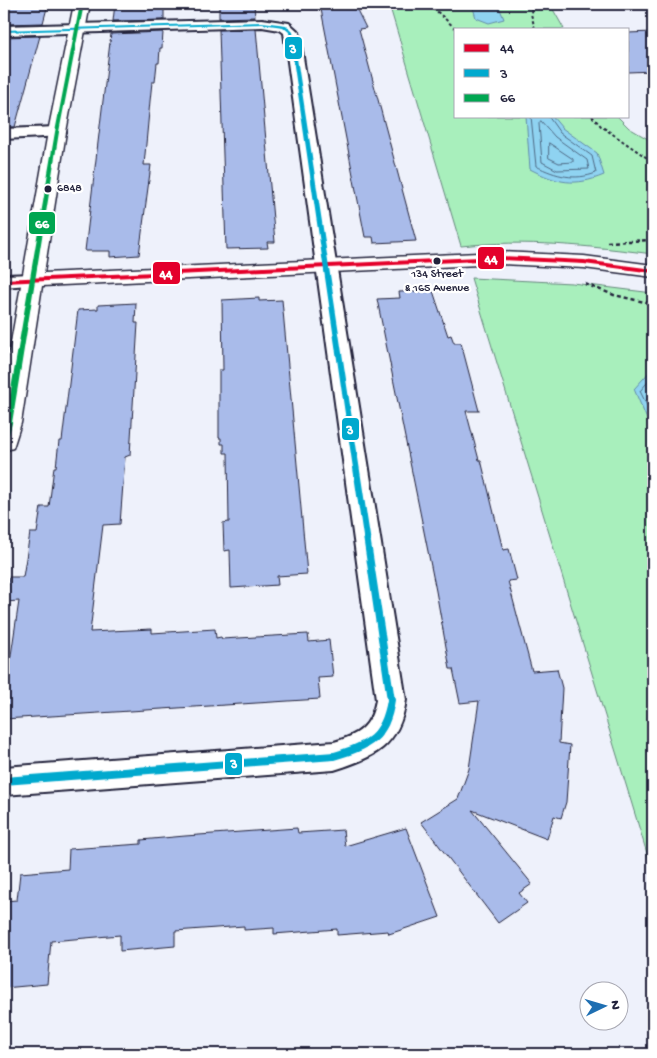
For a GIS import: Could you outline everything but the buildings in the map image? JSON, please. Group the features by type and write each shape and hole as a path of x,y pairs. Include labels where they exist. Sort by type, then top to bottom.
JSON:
{"street":[{"path":"4,442 57,132 82,4"},
{"path":"4,31 262,22 284,26 293,35 391,700 390,716 376,737 361,748 334,756 4,781"},
{"path":"4,134 57,132"},
{"path":"4,281 457,259 532,258 653,270"}],"path":[{"path":"429,4 455,28"},
{"path":"532,4 535,28"},
{"path":"621,4 653,10"},
{"path":"594,118 601,126 653,162"},
{"path":"583,280 585,285 595,289 653,304"}],"green space":[{"path":"389,4 550,4 563,28 454,28 454,118 619,118 629,128 653,142 653,254 533,243 461,246"},
{"path":"471,278 572,283 653,293 653,873"}],"water":[{"path":"472,4 498,4 504,19 489,23 476,18"},
{"path":"526,118 554,118 562,128 597,153 604,175 584,181 566,182 549,178 530,169"},
{"path":"653,368 653,427 646,417 634,389"}],"transit line":[{"name":"66","path":"4,442 9,423 57,132 82,4"},
{"name":"3","path":"4,31 262,23 284,26 291,32 391,700 385,723 373,739 356,749 334,756 4,781"},
{"name":"44","path":"4,281 500,258 584,262 653,271"}],"place":[{"name":"6848","path":"48,189"},
{"name":"134 Street & 165 Avenue","path":"437,261"}]}
